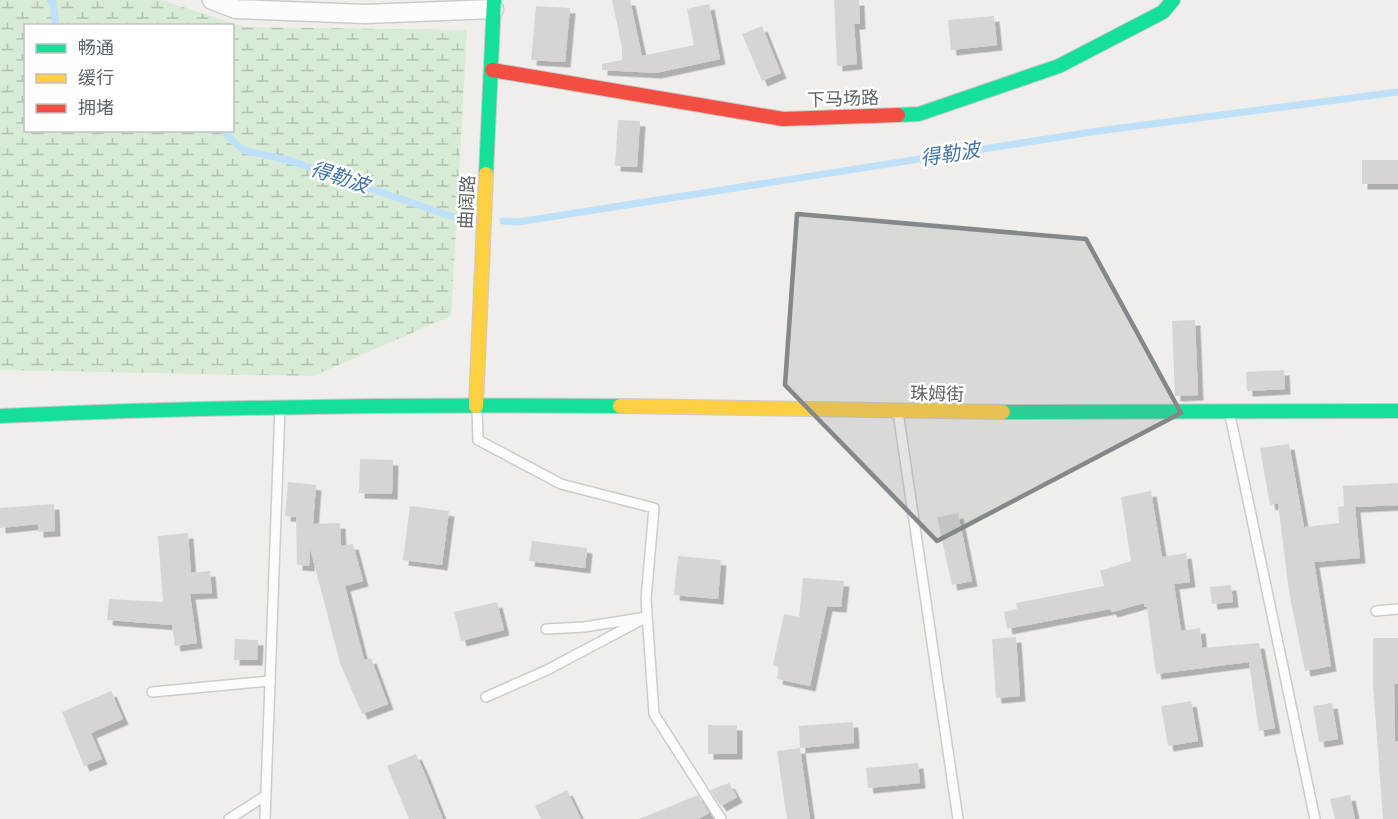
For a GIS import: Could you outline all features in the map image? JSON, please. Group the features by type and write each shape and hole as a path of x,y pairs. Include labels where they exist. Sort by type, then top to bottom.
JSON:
{"street":[{"path":"212,0 236,9 365,14 494,5"},
{"name":"下马场路","path":"492,69 783,118 919,114 1059,66 1163,12 1173,0"},
{"name":"曲阔路","path":"477,406 494,5"},
{"name":"珠姆街","path":"0,416 78,411 477,406 1230,415 1398,411"}],"lane":[{"path":"477,406 478,440 561,484 654,507 646,599 654,714 722,819"},
{"path":"265,819 280,407"},
{"path":"898,411 958,819"},
{"path":"1230,415 1315,819"},
{"path":"1376,611 1398,609"},
{"path":"546,629 584,627 648,617"},
{"path":"486,697 547,670 648,617"},
{"path":"152,692 270,681"},
{"path":"229,819 266,796"}],"highlighted area":[{"path":"797,214 1086,239 1181,413 937,541 785,385"}],"green space":[{"path":"0,0 161,0 244,27 467,30 451,316 313,376 0,370"}],"building":[{"path":"612,0 630,0 642,56 694,45 687,9 709,4 720,59 656,73 602,70 602,64 622,60 622,48"},
{"path":"834,0 859,0 860,24 854,24 857,64 837,66"},
{"path":"536,6 570,8 565,62 531,60"},
{"path":"994,16 997,45 951,50 948,20"},
{"path":"762,26 781,73 762,81 742,34"},
{"path":"618,120 640,121 637,167 615,166"},
{"path":"1362,160 1398,160 1398,184 1362,184"},
{"path":"1195,320 1198,395 1175,396 1172,321"},
{"path":"1284,370 1285,389 1247,391 1246,372"},
{"path":"1289,444 1304,527 1339,523 1338,507 1344,506 1343,486 1398,483 1398,505 1355,507 1360,558 1314,562 1331,666 1305,671 1289,592 1278,503 1270,505 1260,448"},
{"path":"360,459 393,460 392,494 359,493"},
{"path":"288,482 316,485 313,524 340,523 341,546 353,544 363,581 345,586 364,660 371,658 388,704 362,714 340,663 310,548 309,566 297,565 296,517 285,516"},
{"path":"1151,491 1162,557 1186,553 1190,582 1174,584 1181,631 1200,628 1202,648 1259,643 1275,728 1259,731 1249,662 1156,674 1147,607 1144,607 1144,603 1112,612 1110,609 1007,629 1004,612 1017,609 1016,603 1104,586 1100,571 1131,561 1121,497"},
{"path":"54,504 55,531 38,532 38,524 0,528 0,508"},
{"path":"410,506 449,511 442,565 403,560"},
{"path":"958,513 972,581 952,585 937,517"},
{"path":"188,533 191,573 210,571 212,593 190,594 197,643 175,646 172,625 107,620 109,599 163,602 158,536"},
{"path":"532,541 587,548 585,568 529,561"},
{"path":"678,556 721,560 718,599 674,595"},
{"path":"803,578 844,581 841,607 827,606 810,686 777,679 779,667 773,665 784,614 799,617"},
{"path":"1231,585 1233,602 1212,604 1210,587"},
{"path":"497,602 504,630 461,641 454,612"},
{"path":"1016,637 1020,696 996,698 992,639"},
{"path":"1373,638 1398,638 1398,684 1394,684 1395,741 1398,741 1398,819 1383,819 1373,684"},
{"path":"235,639 258,640 257,660 234,660"},
{"path":"111,691 123,719 91,733 102,759 84,766 62,712"},
{"path":"1191,701 1198,741 1168,746 1161,706"},
{"path":"1332,703 1338,739 1319,742 1313,706"},
{"path":"853,722 854,743 800,748 799,726"},
{"path":"708,725 737,725 737,754 708,754"},
{"path":"800,748 810,819 787,819 777,751"},
{"path":"416,754 443,819 409,819 387,766"},
{"path":"918,763 920,783 868,788 866,768"},
{"path":"729,783 737,797 721,806 710,790"},
{"path":"567,790 581,819 541,819 535,806"},
{"path":"698,795 709,813 698,819 639,819"},
{"path":"1350,795 1355,819 1335,819 1330,799"}],"waterway":[{"name":"得勒波","path":"50,0 53,3 56,24"},
{"name":"得勒波","path":"503,221 518,222 1098,131 1398,92"},
{"name":"得勒波","path":"223,132 243,150 291,161 453,217 464,218"}],"traffic: fast":[{"path":"486,174 494,0"},
{"path":"898,115 919,114 1059,66 1163,12 1173,0"},
{"path":"0,416 310,407 620,406"},
{"path":"1003,412 1398,411"}],"traffic: slow":[{"path":"476,406 486,174"},
{"path":"620,406 1003,412"}],"traffic: jam":[{"path":"492,70 783,119 898,115"}]}
